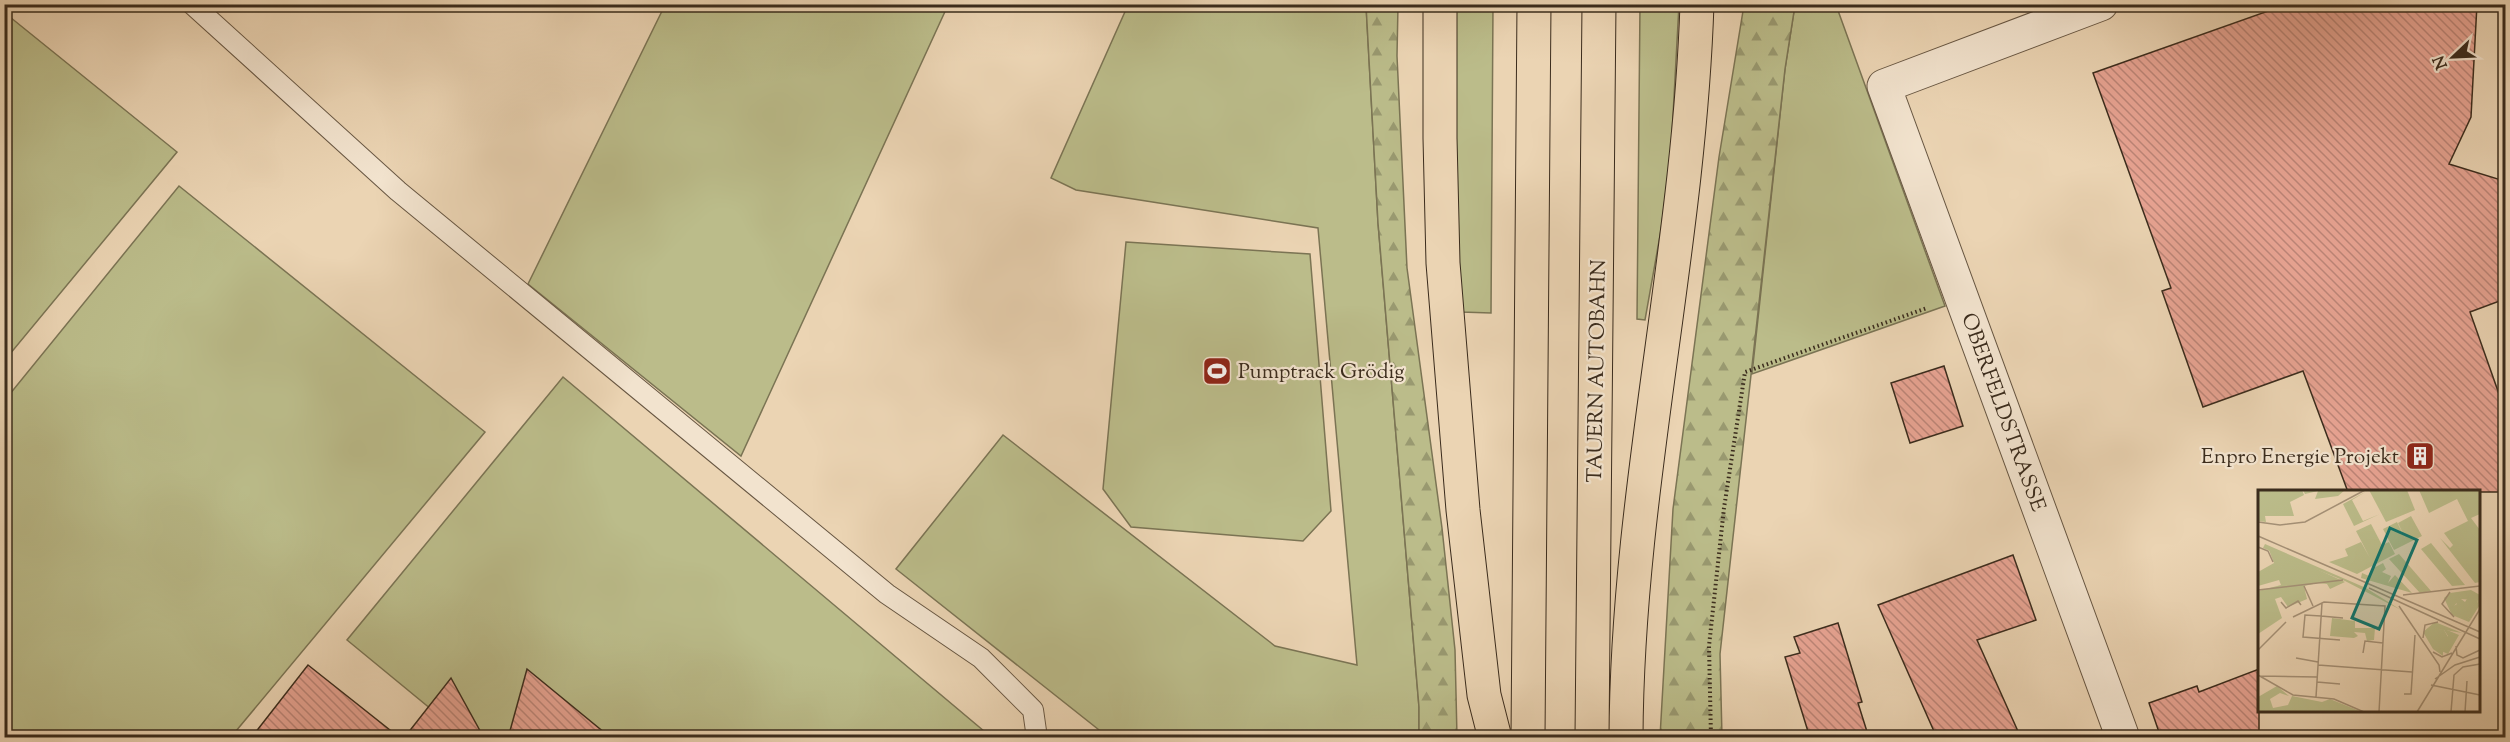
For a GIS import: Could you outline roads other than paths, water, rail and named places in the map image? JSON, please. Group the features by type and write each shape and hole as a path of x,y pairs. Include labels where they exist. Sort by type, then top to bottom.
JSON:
{"highway":[{"path":"1440,4 1443,263 1464,522 1484,695 1495,738"},
{"path":"1528,738 1534,4"},
{"name":"TAUERN AUTOBAHN","path":"1593,738 1599,4"},
{"path":"1626,738 1626,684 1640,518 1695,83 1697,4"}],"street":[{"name":"OBERFELDSTRASSE","path":"2101,4 1884,87 2123,738"}],"lane":[{"path":"192,4 407,199 887,594 981,658 1033,710 1037,738"}],"place":[{"name":"Pumptrack Grödig","path":"1217,371"},
{"name":"Enpro Energie Projekt","path":"2420,456"}]}
